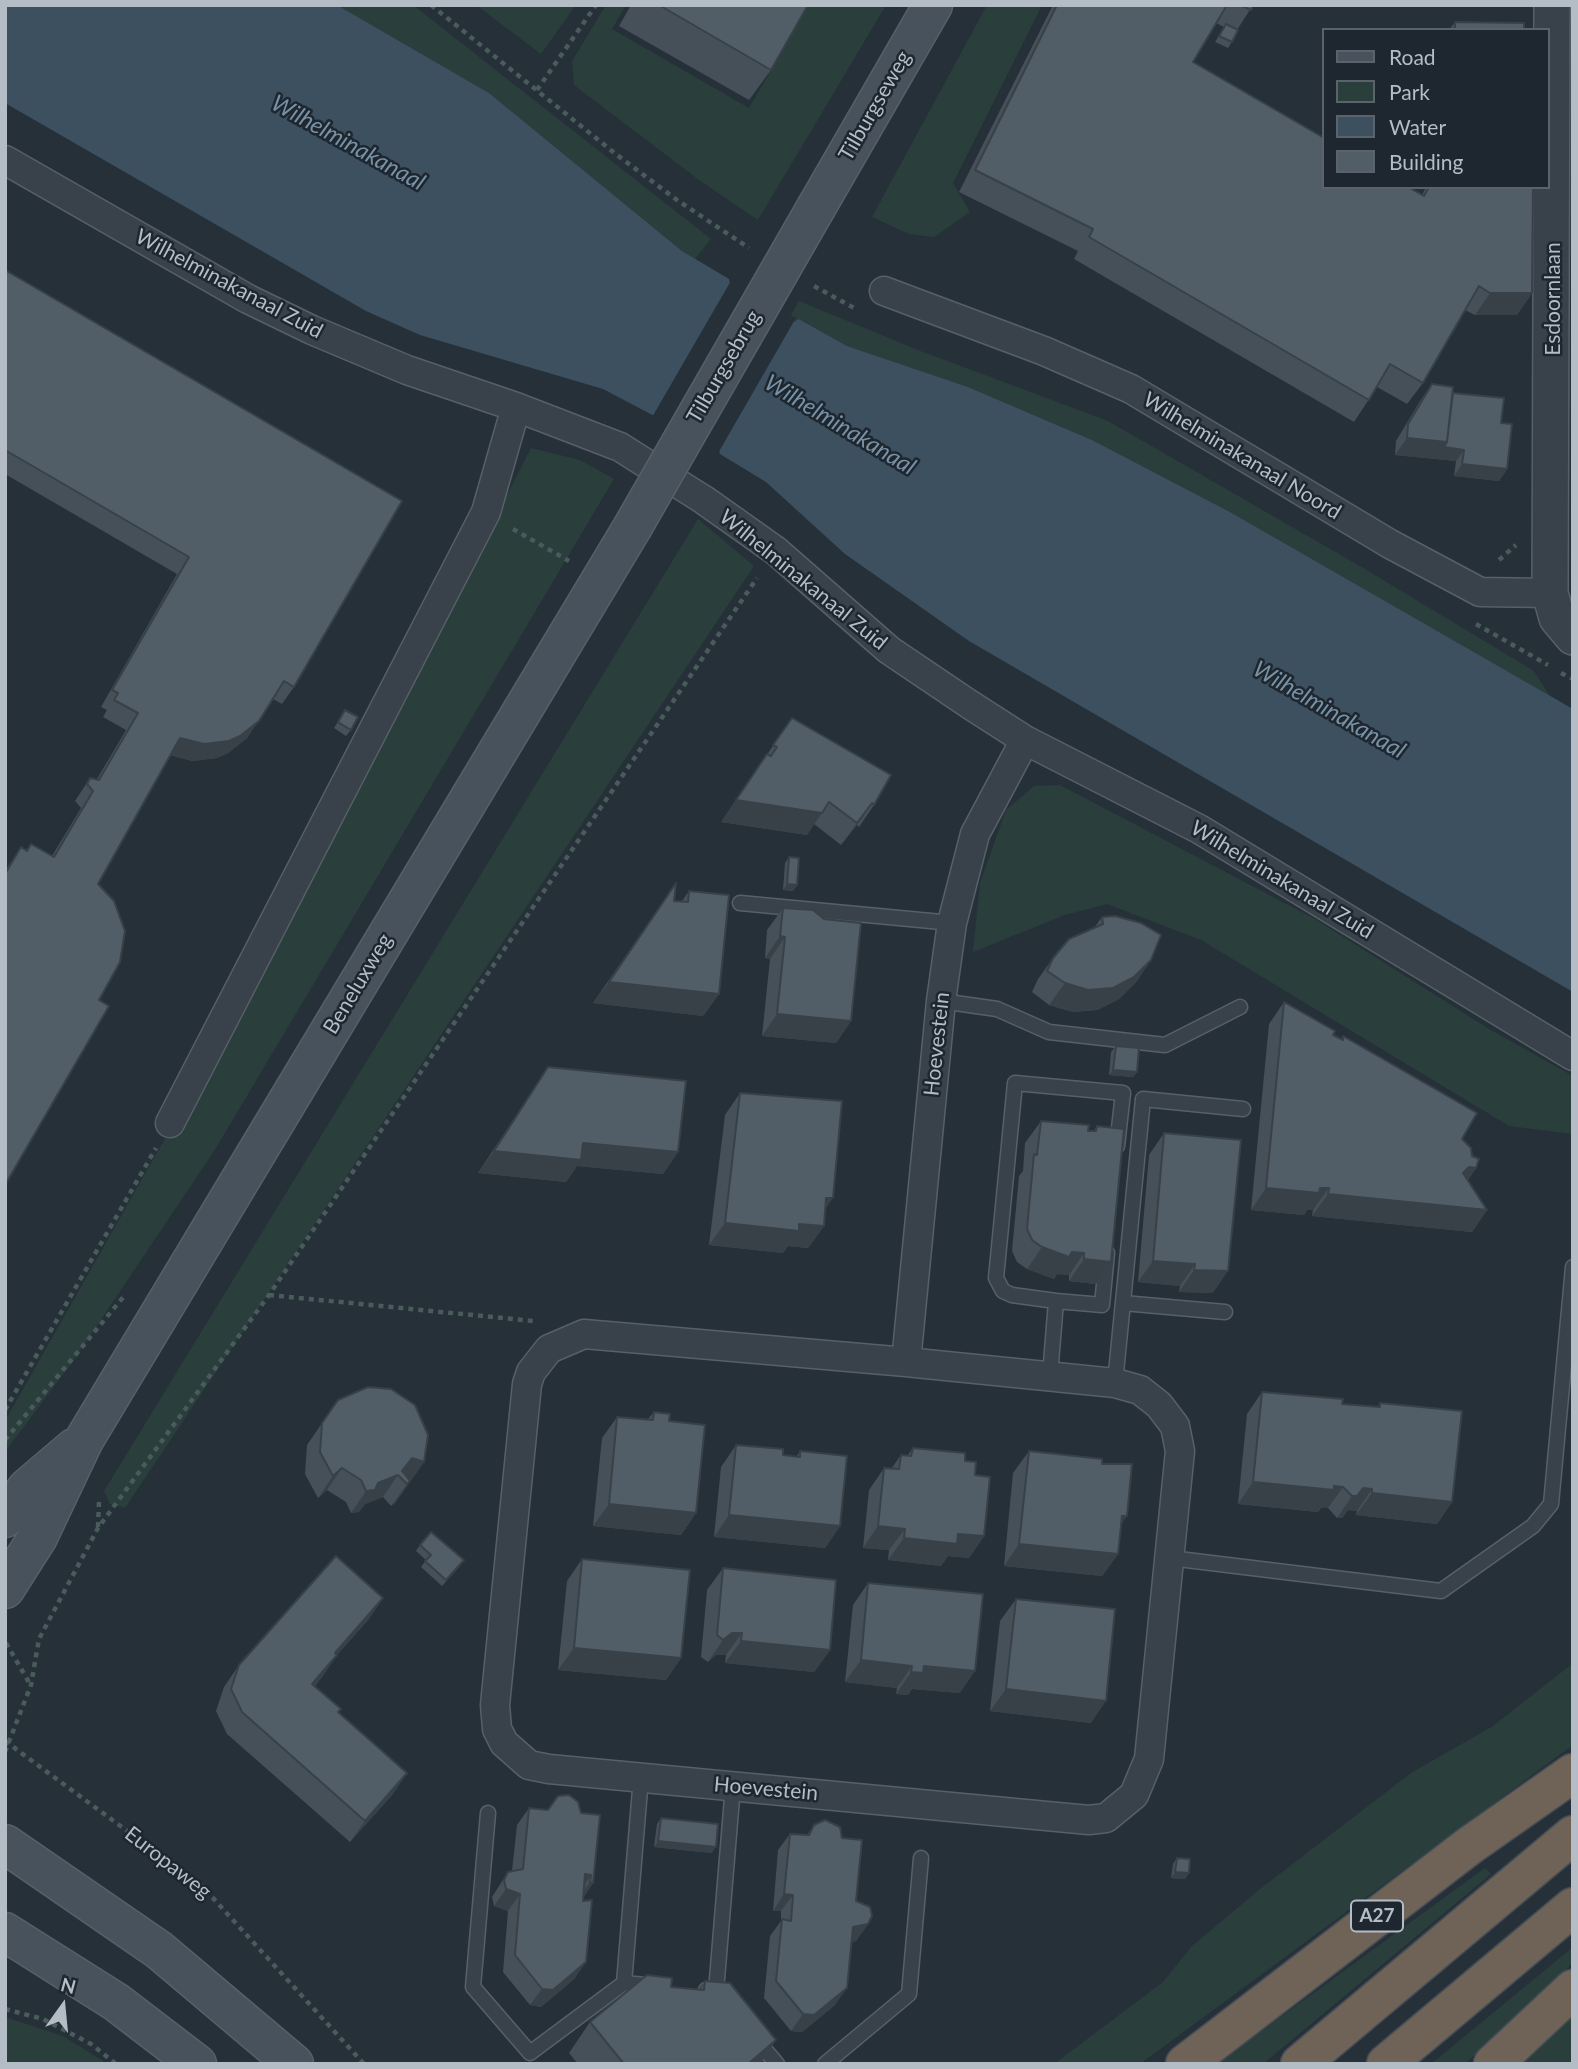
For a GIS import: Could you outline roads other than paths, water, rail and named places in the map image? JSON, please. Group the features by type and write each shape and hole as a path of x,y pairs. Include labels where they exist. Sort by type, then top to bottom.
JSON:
{"highway":[{"name":"A27","path":"1185,2064 1469,1846 1573,1773"},
{"path":"1300,2064 1573,1835"},
{"path":"1385,2064 1573,1907"},
{"path":"1493,2064 1573,1989"}],"main road":[{"name":"Tilburgseweg","path":"817,206 933,5"},
{"name":"Tilburgsebrug","path":"632,528 817,206"},
{"name":"Beneluxweg","path":"5,1589 38,1536 84,1440 632,528"},
{"name":"Beneluxweg","path":"5,1518 27,1488 84,1440"},
{"path":"5,1844 159,1950 294,2064"},
{"path":"5,1932 117,2002 198,2064"}],"street":[{"name":"Esdoornlaan","path":"1550,593 1557,477 1559,20"},
{"name":"Wilhelminakanaal Zuid","path":"5,160 248,299 312,330 407,370 516,407 620,447 704,500 776,551 889,650 1025,740 1199,829 1573,1056"},
{"name":"Wilhelminakanaal Noord","path":"884,291 1044,351 1131,389 1390,544 1480,592 1550,593"},
{"path":"170,1123 485,512 516,407"},
{"path":"1550,593 1557,618 1573,637"},
{"name":"Hoevestein","path":"906,1362 951,923 975,834 1025,740"},
{"name":"Hoevestein","path":"584,1334 906,1362 1115,1383 1140,1390 1159,1405 1175,1426 1180,1451 1149,1759 1134,1795 1106,1818 1089,1820 529,1765 504,1743 497,1729 495,1705 527,1384 531,1372 549,1349 584,1334"}],"lane":[{"path":"740,903 951,923"},
{"path":"941,1001 997,1009 1049,1032 1165,1045 1240,1007"},
{"path":"1108,1239 1102,1305 1012,1295 1003,1291 996,1278 1015,1083 1123,1093 1116,1159"},
{"path":"1115,1383 1143,1099 1243,1109"},
{"path":"1170,1558 1441,1591 1533,1526 1551,1504 1569,1334 1573,1268"},
{"path":"1050,1376 1056,1301"},
{"path":"1123,1303 1225,1312"},
{"path":"624,1983 641,1777"},
{"path":"488,1813 474,1987 534,2059 624,1983 683,1988 721,1996 733,1786"},
{"path":"825,2064 909,1994 921,1858"},
{"path":"742,2022 777,2064"}],"water":[{"name":"Wilhelminakanaal","path":"5,5 337,5 489,93 682,251 729,279 730,284 794,322 799,319 847,346 968,387 1092,440 1230,512 1573,709 1573,992 969,641 845,554 766,482 720,454 719,450 603,389 420,335 366,311 5,103"}]}
